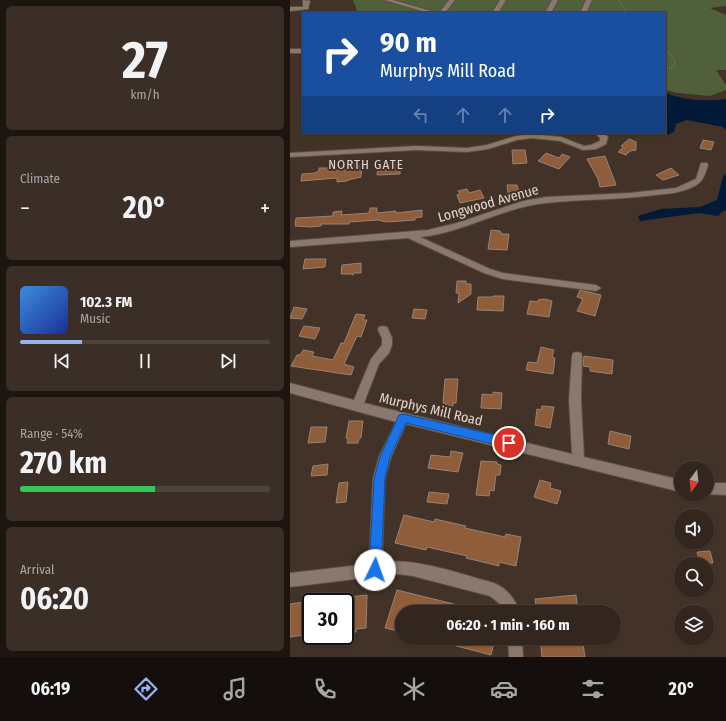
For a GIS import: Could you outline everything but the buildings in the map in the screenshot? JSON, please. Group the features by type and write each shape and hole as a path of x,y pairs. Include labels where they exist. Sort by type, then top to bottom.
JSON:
{"street":[{"path":"305,12 306,0"},
{"path":"387,0 400,2 432,12"},
{"path":"443,12 452,0"},
{"path":"496,12 503,0"},
{"path":"549,12 555,0"},
{"path":"583,12 589,0"},
{"path":"290,9 306,8"},
{"path":"290,13 302,13"},
{"path":"290,51 302,51"},
{"path":"290,155 416,148 467,150 488,147 516,138 532,136 554,138 578,147 589,148 603,142 604,137 601,134"},
{"name":"Longwood Avenue","path":"290,244 410,236 440,231 532,202 630,196 677,190 699,180 704,165"},
{"path":"410,236 473,265 503,276 596,288"},
{"path":"357,406 375,362 385,350 387,345 387,338 384,330"},
{"path":"576,356 575,400 578,460"},
{"name":"Murphys Mill Road","path":"290,388 403,418 674,484"},
{"path":"375,570 379,479 385,457 403,418"},
{"path":"714,489 726,490"},
{"path":"290,580 397,567 413,569 494,590 510,605"},
{"path":"515,645 516,657"}],"path":[{"path":"618,0 622,4 624,12"},
{"path":"666,50 675,60 674,66 666,69"}],"green space":[{"path":"353,0 726,0 726,6 710,8 726,15 726,70 716,70 726,85 726,90 710,96 666,90 666,12 358,12"}],"water":[{"path":"666,93 695,100 726,99 726,130 723,127 687,120 676,124 674,132 668,135 665,134 666,123 668,120 666,119"},
{"path":"726,174 726,211 723,211 718,216 699,213 640,221 638,216 661,209 700,207 717,200 723,176"}],"district":[{"name":"NORTH GATE","path":"366,164"}],"route":[{"path":"375,570 379,479 385,457 403,418 509,443"}]}
